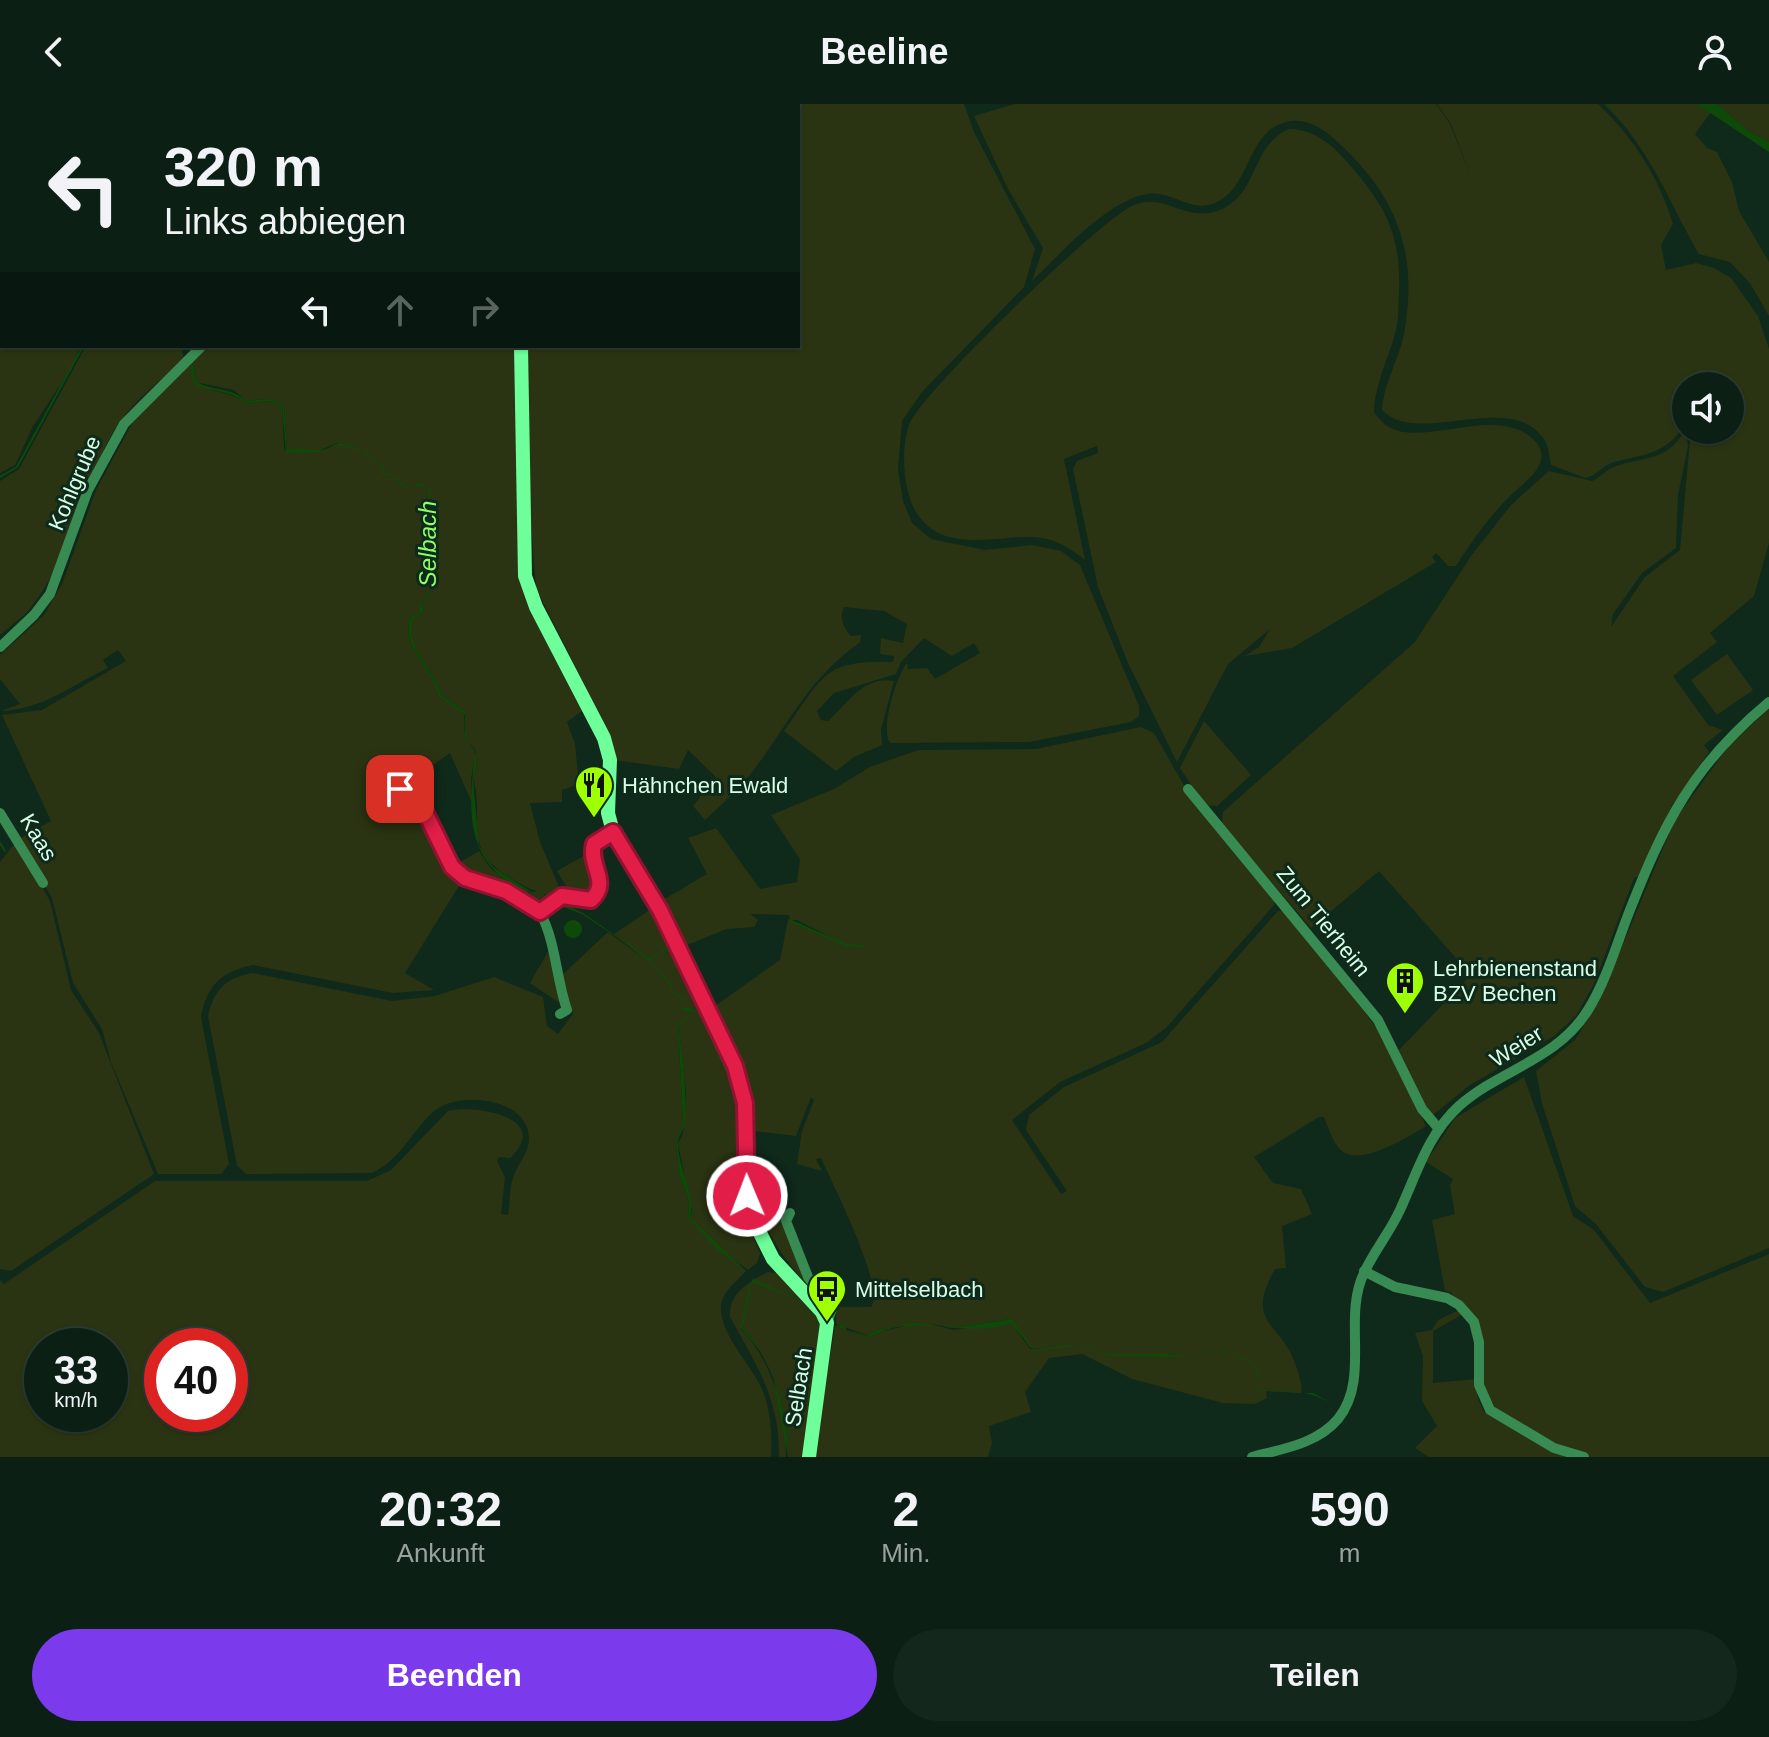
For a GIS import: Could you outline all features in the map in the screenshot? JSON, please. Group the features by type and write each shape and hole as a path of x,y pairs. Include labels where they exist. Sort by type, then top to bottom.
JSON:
{"street":[{"name":"Kohlgrube","path":"0,647 34,615 50,594 88,490 124,424 200,348"},
{"name":"Selbach","path":"521,348 525,576 536,607 604,738 610,760 608,813 613,832 660,910 735,1066 745,1103 747,1196 757,1228 773,1259 822,1312 827,1323"},
{"name":"Weier","path":"1252,1457 1316,1437 1346,1407 1353,1378 1355,1302 1364,1271 1399,1212 1439,1129 1480,1091 1552,1050 1589,1009 1669,820 1713,753 1769,702"},
{"path":"400,789 425,812 452,867 465,878 506,891 540,912 551,941 567,1010 560,1014"},
{"name":"Zum Tierheim","path":"1188,789 1378,1020 1422,1109 1439,1129"},
{"name":"Kaas","path":"0,813 43,883"},
{"path":"540,912 562,896 591,900 598,893 601,886 592,852 594,844 613,832"},
{"name":"Selbach","path":"790,1213 786,1221 808,1277 832,1309 827,1323 809,1457"},
{"path":"1364,1271 1395,1287 1447,1298 1459,1305 1474,1322 1479,1342 1479,1385 1490,1410 1554,1448 1584,1457"}],"shaded area":[{"path":"800,104 964,104 974,132 1035,249 1024,287 922,392 902,421 898,469 903,501 912,523 931,539 985,550 1031,545 1061,551 1080,565 1139,706 1139,716 1131,722 1029,742 890,743 887,727 891,703 898,679 907,663 908,669 927,668 935,679 980,653 974,643 952,656 924,638 901,662 896,674 834,693 817,711 821,720 828,721 865,687 883,680 894,681 881,729 882,745 854,757 836,771 784,731 817,684 838,668 870,662 893,662 894,656 880,654 881,638 903,643 907,624 884,611 844,607 844,626 851,636 861,635 860,642 826,672 801,702 753,771 705,820 693,806 716,777 688,750 679,769 614,760 594,704 536,588 529,499 528,348 800,348"},
{"path":"1015,104 1436,104 1450,124 1473,182 1451,124 1437,104 1598,104 1623,130 1643,159 1667,207 1673,224 1661,245 1666,270 1696,263 1714,268 1731,278 1758,316 1769,349 1769,543 1754,596 1710,633 1717,642 1673,676 1708,725 1723,730 1704,745 1709,752 1672,805 1639,876 1634,878 1594,984 1576,1016 1554,1036 1470,1085 1433,1115 1423,1104 1398,1051 1471,975 1379,871 1311,928 1222,825 1223,812 1415,642 1471,556 1511,505 1549,471 1592,481 1614,467 1654,457 1674,444 1688,444 1678,495 1676,548 1642,573 1613,614 1611,627 1645,577 1680,550 1690,444 1744,444 1744,372 1672,372 1672,440 1659,449 1610,463 1586,478 1551,465 1545,441 1531,426 1511,419 1441,423 1398,420 1382,410 1405,328 1408,276 1405,252 1390,208 1378,188 1332,137 1303,121 1286,122 1274,127 1257,146 1232,191 1222,199 1202,206 1157,194 1132,199 1085,230 1032,281 1043,248 1008,189 974,116"},
{"path":"1604,104 1697,104 1711,112 1695,134 1707,148 1717,152 1732,182 1739,211 1769,262 1769,316 1750,283 1730,262 1699,254 1646,157"},
{"path":"1697,104 1717,104 1747,130 1769,142 1769,152"},
{"path":"1717,104 1769,104 1769,142 1747,130"},
{"path":"1289,129 1317,136 1341,155 1376,199 1395,241 1399,274 1398,321 1377,391 1374,412 1377,416 1390,428 1403,432 1505,426 1521,431 1534,440 1542,455 1536,470 1489,519 1456,566 1448,566 1436,553 1432,557 1436,562 1292,648 1245,656 1259,647 1270,629 1228,664 1177,762 1128,663 1098,587 1073,469 1077,461 1098,453 1097,446 1064,459 1085,560 1066,547 1046,539 959,539 932,529 921,519 910,499 904,461 906,436 920,408 944,380 1013,309 1087,240 1134,205 1146,202 1200,214 1226,207 1244,189 1268,145"},
{"path":"0,348 79,348 72,367 33,426 15,465 0,473"},
{"path":"85,348 181,348 184,359 145,394 112,434 45,587 29,610 0,635 0,481 19,469"},
{"path":"208,348 516,348 520,575 586,708 567,722 575,744 579,784 562,790 562,802 530,803 540,842 561,892 549,899 543,892 547,901 538,907 454,866 479,851 492,870 529,893 537,891 506,875 484,854 479,843 473,779 475,755 471,779 472,803 450,753 396,791 414,806 452,875 462,881 405,973 434,990 393,993 253,965 225,976 207,996 201,1017 229,1164 221,1174 158,1174 111,1062 102,1029 73,983 52,898 19,839 51,821 2,715 42,710 126,661 118,650 103,660 108,668 56,696 31,706 1,711 20,704 0,679 0,655 44,615 62,584 96,490 136,416 188,364 192,367 195,381 194,366 190,362","holes":["197,382 234,390 246,401 269,399 284,406 287,450 320,450 340,442 320,452 286,452 282,407 269,401 245,403","428,489 426,555 425,547","430,589 428,600 421,604 424,610 421,615 413,618 412,637 441,695 465,712 470,743 465,736 464,713 440,696 409,637 412,616 420,614 420,603 427,599"]},
{"path":"190,362 194,366 195,381 234,393 246,401 269,399 284,406 287,450 326,449 320,452 286,453 282,407 269,401 245,403 233,395 193,383"},
{"path":"364,450 370,458 384,466 383,473 391,475 409,487 403,486 389,475 382,475 383,467 369,458"},
{"path":"420,483 429,489 426,555 425,547 428,490 420,485 412,487"},
{"path":"430,586 428,600 421,604 424,610 421,615 414,618 412,637 441,695 465,712 466,731 471,745 465,736 465,715 439,696 409,637 412,616 420,614 420,603 427,599"},
{"path":"1727,654 1753,690 1717,715 1691,680"},
{"path":"1769,709 1769,1248 1663,1292 1645,1287 1596,1224 1575,1206 1542,1103 1536,1071 1575,1040 1599,1001 1675,820 1731,743"},
{"path":"1204,721 1251,775 1217,806 1205,805 1180,768"},
{"path":"1141,727 1154,733 1193,801 1274,895 1274,905 1166,1028 1146,1043 1060,1082 1012,1120 1061,1194 1067,1191 1026,1130 1029,1115 1064,1087 1162,1042 1278,911 1287,911 1383,1036 1426,1126 1382,1150 1356,1155 1338,1147 1324,1117 1319,1117 1254,1157 1273,1183 1301,1189 1312,1214 1282,1226 1286,1268 1275,1269 1263,1302 1264,1313 1291,1353 1302,1387 1301,1393 1266,1391 1267,1398 1255,1404 1223,1403 1132,1379 1082,1354 1049,1358 1025,1392 1031,1412 989,1426 992,1443 988,1457 814,1457 835,1326 869,1338 879,1332 913,1324 878,1330 869,1336 836,1324 836,1306 817,1284 836,1298 840,1307 871,1307 874,1296 865,1258 821,1158 816,1159 822,1171 797,1164 802,1131 814,1100 811,1097 796,1136 753,1131 740,1067 715,1006 780,960 788,920 846,945 797,920 790,920 789,915 750,914 758,920 754,927 726,929 685,946 661,901 707,874 688,838 716,828 760,889 797,882 800,859 771,815 834,789 870,767 918,750 1036,749","holes":["1011,1319 1030,1348 1041,1349 1030,1349 1011,1322 953,1330 927,1323 952,1328"]},
{"path":"475,753 473,779 479,846 493,867 530,891 543,892 547,901 542,893 525,891 505,879 490,865 480,849 474,832 472,813 471,793"},
{"path":"16,842 50,901 71,990 99,1033 154,1174 11,1271 0,1269 0,862"},
{"path":"589,853 598,885 590,897 570,893 557,871"},
{"path":"563,903 583,913 648,958 660,953 670,941 669,948 649,960 673,986 671,991 671,986 648,960 582,914 555,904"},
{"path":"654,907 737,1092 742,1210 760,1253 757,1263 748,1270 733,1259 746,1271 724,1296 722,1317 730,1338 765,1397 771,1457 0,1457 0,1280 4,1284 155,1181 367,1181 391,1170 448,1111 476,1110 506,1117 517,1124 522,1133 521,1144 510,1158 499,1157 497,1161 505,1177 501,1214 508,1215 512,1182 529,1138 526,1124 517,1114 490,1101 458,1101 444,1105 425,1120 389,1162 371,1173 246,1174 237,1166 208,1016 218,992 228,982 253,973 392,1001 435,996 494,977 543,997 547,1026 558,1034 573,1014 560,977 608,932 642,957 614,934","holes":["684,1021 679,1026 686,1094 683,1133 678,1144 692,1211 690,1218 702,1231 688,1218 689,1202 679,1173 676,1144 683,1122 678,1025"]},
{"path":"569,920 577,920 582,929 580,936 569,938 564,933 564,925"},
{"path":"549,950 560,1000 558,1002 530,983"},
{"path":"671,991 685,999 683,1008 695,1011 679,1026 685,1123 678,1144 691,1200 690,1218 746,1271 718,1250 688,1218 689,1202 679,1173 676,1144 683,1122 678,1025 693,1012 682,1010 684,1000"},
{"path":"1524,1077 1573,1216 1594,1230 1650,1303 1769,1254 1769,1457 1591,1457 1547,1441 1488,1403 1482,1384 1481,1342 1451,1292 1445,1291 1432,1220 1455,1214 1450,1186 1453,1179 1426,1162 1455,1118"},
{"path":"774,1181 785,1212 769,1204 757,1185"},
{"path":"757,1206 779,1219 787,1228 825,1303 785,1258"},
{"path":"767,1272 777,1273 818,1318 821,1336 804,1457 788,1457 785,1422 777,1388 763,1356 743,1328 745,1319 741,1329 769,1371 780,1405 786,1457 779,1457 776,1418 771,1401 758,1368 730,1317 736,1295"},
{"path":"753,1279 799,1300 752,1282 743,1328 759,1350 741,1328 749,1288"},
{"path":"1459,1310 1463,1314 1433,1331 1433,1383 1476,1379 1478,1399 1484,1412 1569,1457 1429,1457 1415,1448 1437,1426 1422,1401 1423,1356 1415,1333 1432,1330 1438,1320"},
{"path":"1012,1319 1034,1350 1067,1345 1091,1347 1102,1354 1185,1355 1213,1352 1176,1357 1102,1355 1091,1348 1073,1346 1034,1351 1011,1323 975,1329 954,1328"},
{"path":"913,1323 941,1327 902,1326 869,1338 835,1326 844,1325 847,1330 868,1336 878,1330"},
{"path":"774,1379 782,1404 788,1457"},
{"path":"1300,1393 1313,1393 1336,1406 1314,1396"}],"waterway":[{"path":"0,477 17,467 82,348"},
{"path":"0,843 5,851"},
{"path":"789,920 846,945 863,946"}],"place":[{"name":"Hähnchen Ewald","path":"594,819"},
{"name":"Lehrbienenstand BZV Bechen","path":"1405,1015"},
{"name":"Mittelselbach","path":"827,1323"}],"route":[{"path":"400,789 425,812 452,867 465,878 506,891 540,912 555,898 591,900 598,893 600,878 592,852 594,844 613,832 660,910 735,1066 745,1103 747,1196"}]}
